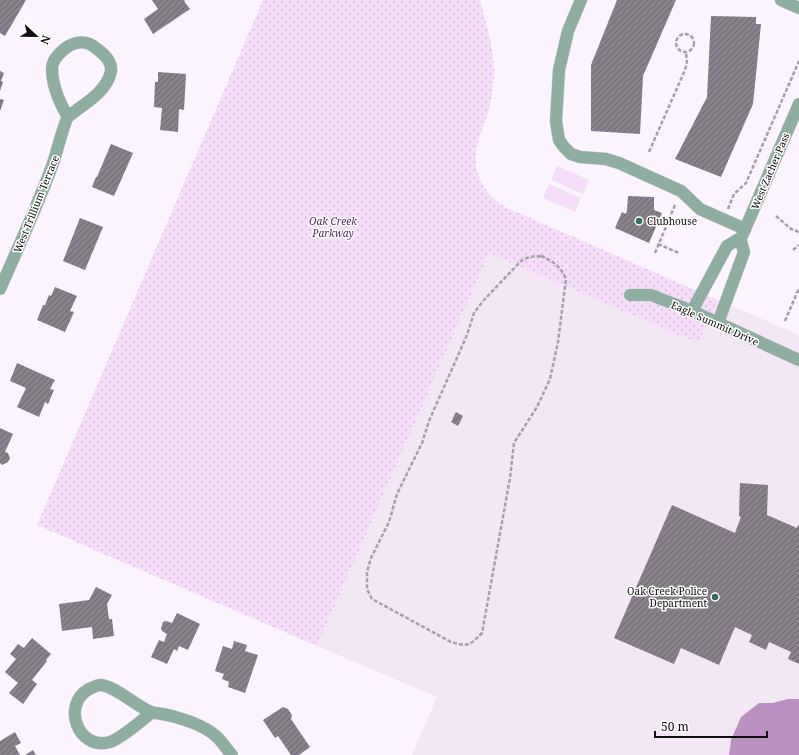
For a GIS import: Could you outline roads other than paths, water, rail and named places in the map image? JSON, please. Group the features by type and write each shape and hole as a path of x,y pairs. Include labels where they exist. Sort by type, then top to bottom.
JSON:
{"street":[{"path":"581,0 563,49 559,70 556,122 559,140 571,154 580,157 619,163 681,191 700,209 742,234 744,252 718,323"},
{"path":"781,0 799,8"},
{"path":"82,42 93,45 102,53 110,62 111,70 108,80 99,93 68,117 59,102 52,67 55,58 70,44 82,42"},
{"name":"West Zacher Pass","path":"692,311 727,246 742,234 799,104"},
{"name":"West Trillium Terrace","path":"0,289 45,184 68,117"},
{"name":"Eagle Summit Drive","path":"630,295 651,295 692,311 799,360"},
{"path":"152,712 117,738 109,742 99,743 82,735 76,722 74,709 79,698 87,691 101,685 109,687 142,708 152,712 175,716 204,729 218,738 232,755"}],"place":[{"name":"Clubhouse","path":"639,221"},
{"name":"Oak Creek Police Department","path":"715,597"}],"park label":[{"name":"Oak Creek Parkway","path":"333,226"}]}
